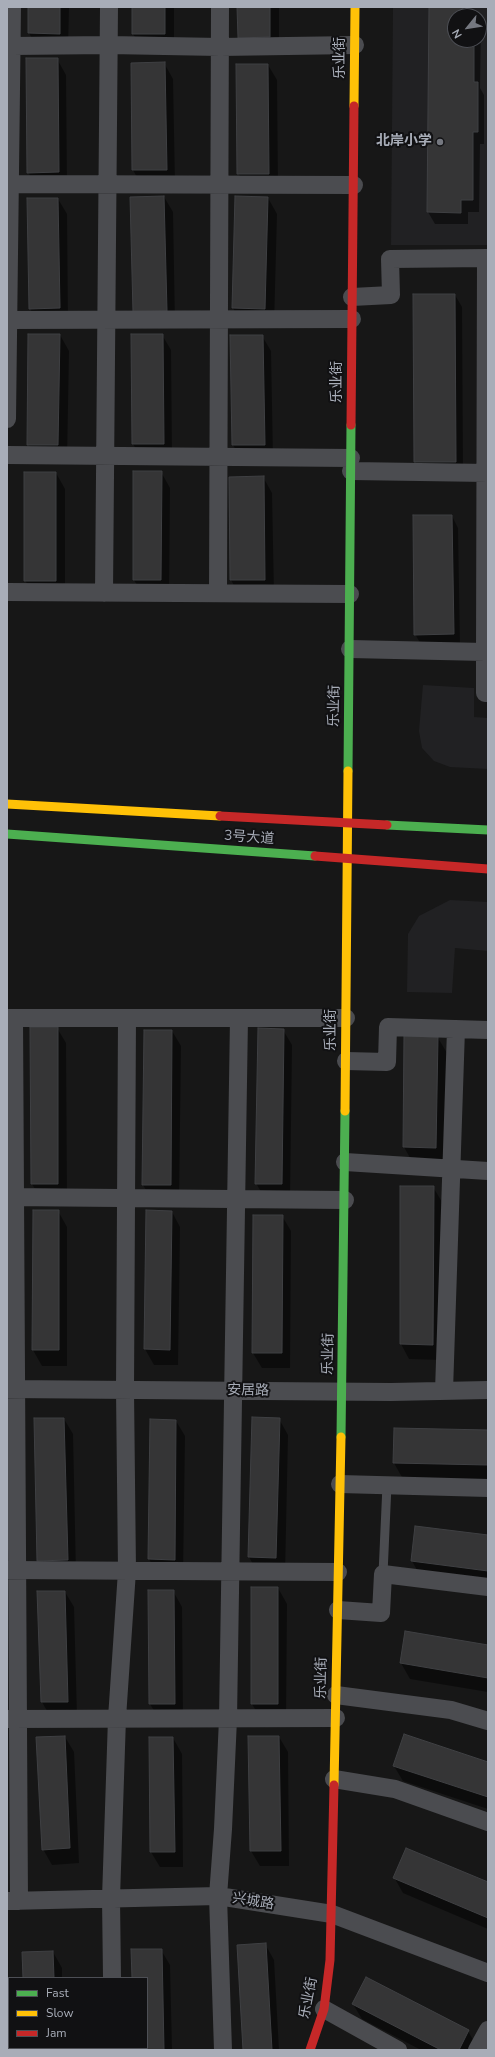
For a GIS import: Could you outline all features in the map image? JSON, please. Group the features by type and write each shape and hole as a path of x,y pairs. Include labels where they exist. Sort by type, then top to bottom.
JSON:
{"street":[{"path":"7,419 8,184 12,7"},
{"path":"104,593 109,7"},
{"path":"218,593 220,7"},
{"name":"乐业街","path":"310,2050 324,2009 330,1960 332,1914 346,1162 347,822 350,649 355,7"},
{"path":"12,46 109,45 220,48 355,45"},
{"path":"8,184 354,185"},
{"path":"352,297 390,295 390,259 487,258 485,693 488,693"},
{"path":"8,320 352,319"},
{"path":"7,455 218,456 487,473"},
{"path":"7,592 350,594"},
{"path":"350,649 485,652"},
{"name":"3号大道","path":"7,804 488,830"},
{"name":"3号大道","path":"7,834 488,869"},
{"path":"13,1901 11,1018 346,1018"},
{"path":"112,1977 111,1898 117,1718 127,1571 125,1390 127,1018"},
{"path":"223,2050 218,1896 223,1829 228,1719 235,1391 239,1018"},
{"path":"346,1061 387,1062 388,1027 488,1030"},
{"path":"444,1391 456,1029"},
{"path":"346,1162 488,1171"},
{"path":"11,1198 345,1200"},
{"name":"安居路","path":"11,1389 342,1392 488,1390"},
{"path":"340,1484 488,1488"},
{"path":"12,1570 338,1572"},
{"path":"338,1610 381,1613 383,1574 488,1587"},
{"path":"336,1695 451,1710 488,1721"},
{"path":"12,1719 336,1718"},
{"path":"334,1779 395,1789 488,1822"},
{"name":"兴城路","path":"13,1901 218,1896 332,1914 488,1972"},
{"path":"324,2009 398,2050"},
{"path":"477,2050 488,2030"}],"lane":[{"path":"383,1574 387,1485"}],"shaded area":[{"name":"北岸小学","path":"393,7 488,7 488,245 391,245"},
{"path":"423,685 474,688 474,717 488,718 488,769 450,767 434,761 422,748 419,731"},
{"path":"450,900 488,902 488,951 455,948 452,993 407,992 408,934 419,916"}],"building":[{"path":"28,7 60,7 60,34 28,33"},
{"path":"132,7 165,7 165,34 132,34"},
{"path":"237,7 270,7 270,37 238,38"},
{"path":"429,7 463,7 447,8 447,48 474,48 474,82 478,82 478,132 473,132 473,200 461,200 461,213 427,212"},
{"path":"26,58 58,58 59,172 27,173"},
{"path":"165,62 167,170 132,170 131,63"},
{"path":"236,64 268,64 269,174 237,174"},
{"path":"164,196 167,311 133,312 130,197"},
{"path":"235,196 268,197 265,309 232,308"},
{"path":"27,198 58,198 60,308 29,309"},
{"path":"413,294 455,294 456,462 414,462"},
{"path":"28,334 60,334 58,445 27,445"},
{"path":"131,334 163,334 164,444 132,444"},
{"path":"230,335 263,335 265,445 232,445"},
{"path":"133,471 162,471 161,580 133,580"},
{"path":"24,472 56,472 56,581 24,581"},
{"path":"264,476 265,580 230,580 229,477"},
{"path":"413,515 452,515 454,634 414,635"},
{"path":"30,1027 58,1027 58,1184 31,1184"},
{"path":"258,1028 284,1029 282,1184 255,1184"},
{"path":"144,1030 172,1030 171,1185 142,1185"},
{"path":"404,1036 438,1037 436,1148 403,1147"},
{"path":"400,1186 434,1186 433,1345 400,1344"},
{"path":"33,1210 59,1210 59,1350 32,1350"},
{"path":"146,1210 172,1211 170,1350 144,1349"},
{"path":"253,1215 283,1215 282,1353 252,1353"},
{"path":"252,1417 280,1418 276,1558 248,1557"},
{"path":"34,1418 64,1418 68,1560 37,1561"},
{"path":"150,1419 176,1420 175,1560 148,1559"},
{"path":"394,1428 488,1430 488,1465 393,1463"},
{"path":"415,1526 488,1535 488,1571 411,1561"},
{"path":"251,1587 278,1587 278,1704 251,1704"},
{"path":"148,1590 174,1590 175,1704 149,1704"},
{"path":"37,1591 65,1591 68,1702 41,1702"},
{"path":"405,1631 488,1645 488,1678 400,1663"},
{"path":"404,1734 488,1762 488,1797 393,1766"},
{"path":"65,1736 70,1848 42,1850 36,1737"},
{"path":"248,1736 279,1736 281,1851 250,1851"},
{"path":"149,1737 173,1737 175,1852 150,1852"},
{"path":"406,1848 488,1882 488,1918 393,1878"},
{"path":"266,1943 272,2050 243,2050 237,1945"},
{"path":"131,1949 162,1949 164,2050 134,2050 148,2049 148,1977 132,1977"},
{"path":"53,1951 54,1977 23,1977 22,1952"},
{"path":"366,1977 469,2030 459,2050 441,2050 352,2004"},
{"path":"25,2049 56,2049 56,2050"}],"traffic: fast":[{"path":"348,771 351,425"},
{"path":"387,825 488,830"},
{"path":"7,834 315,856"},
{"path":"341,1437 345,1111"}],"traffic: slow":[{"path":"354,106 355,7"},
{"path":"345,1111 348,771"},
{"path":"7,804 220,816"},
{"path":"334,1785 341,1437"}],"traffic: jam":[{"path":"351,425 354,106"},
{"path":"220,816 387,825"},
{"path":"315,856 488,869"},
{"path":"310,2050 324,2009 330,1960 334,1785"}],"place":[{"name":"北岸小学","path":"440,142"}]}
